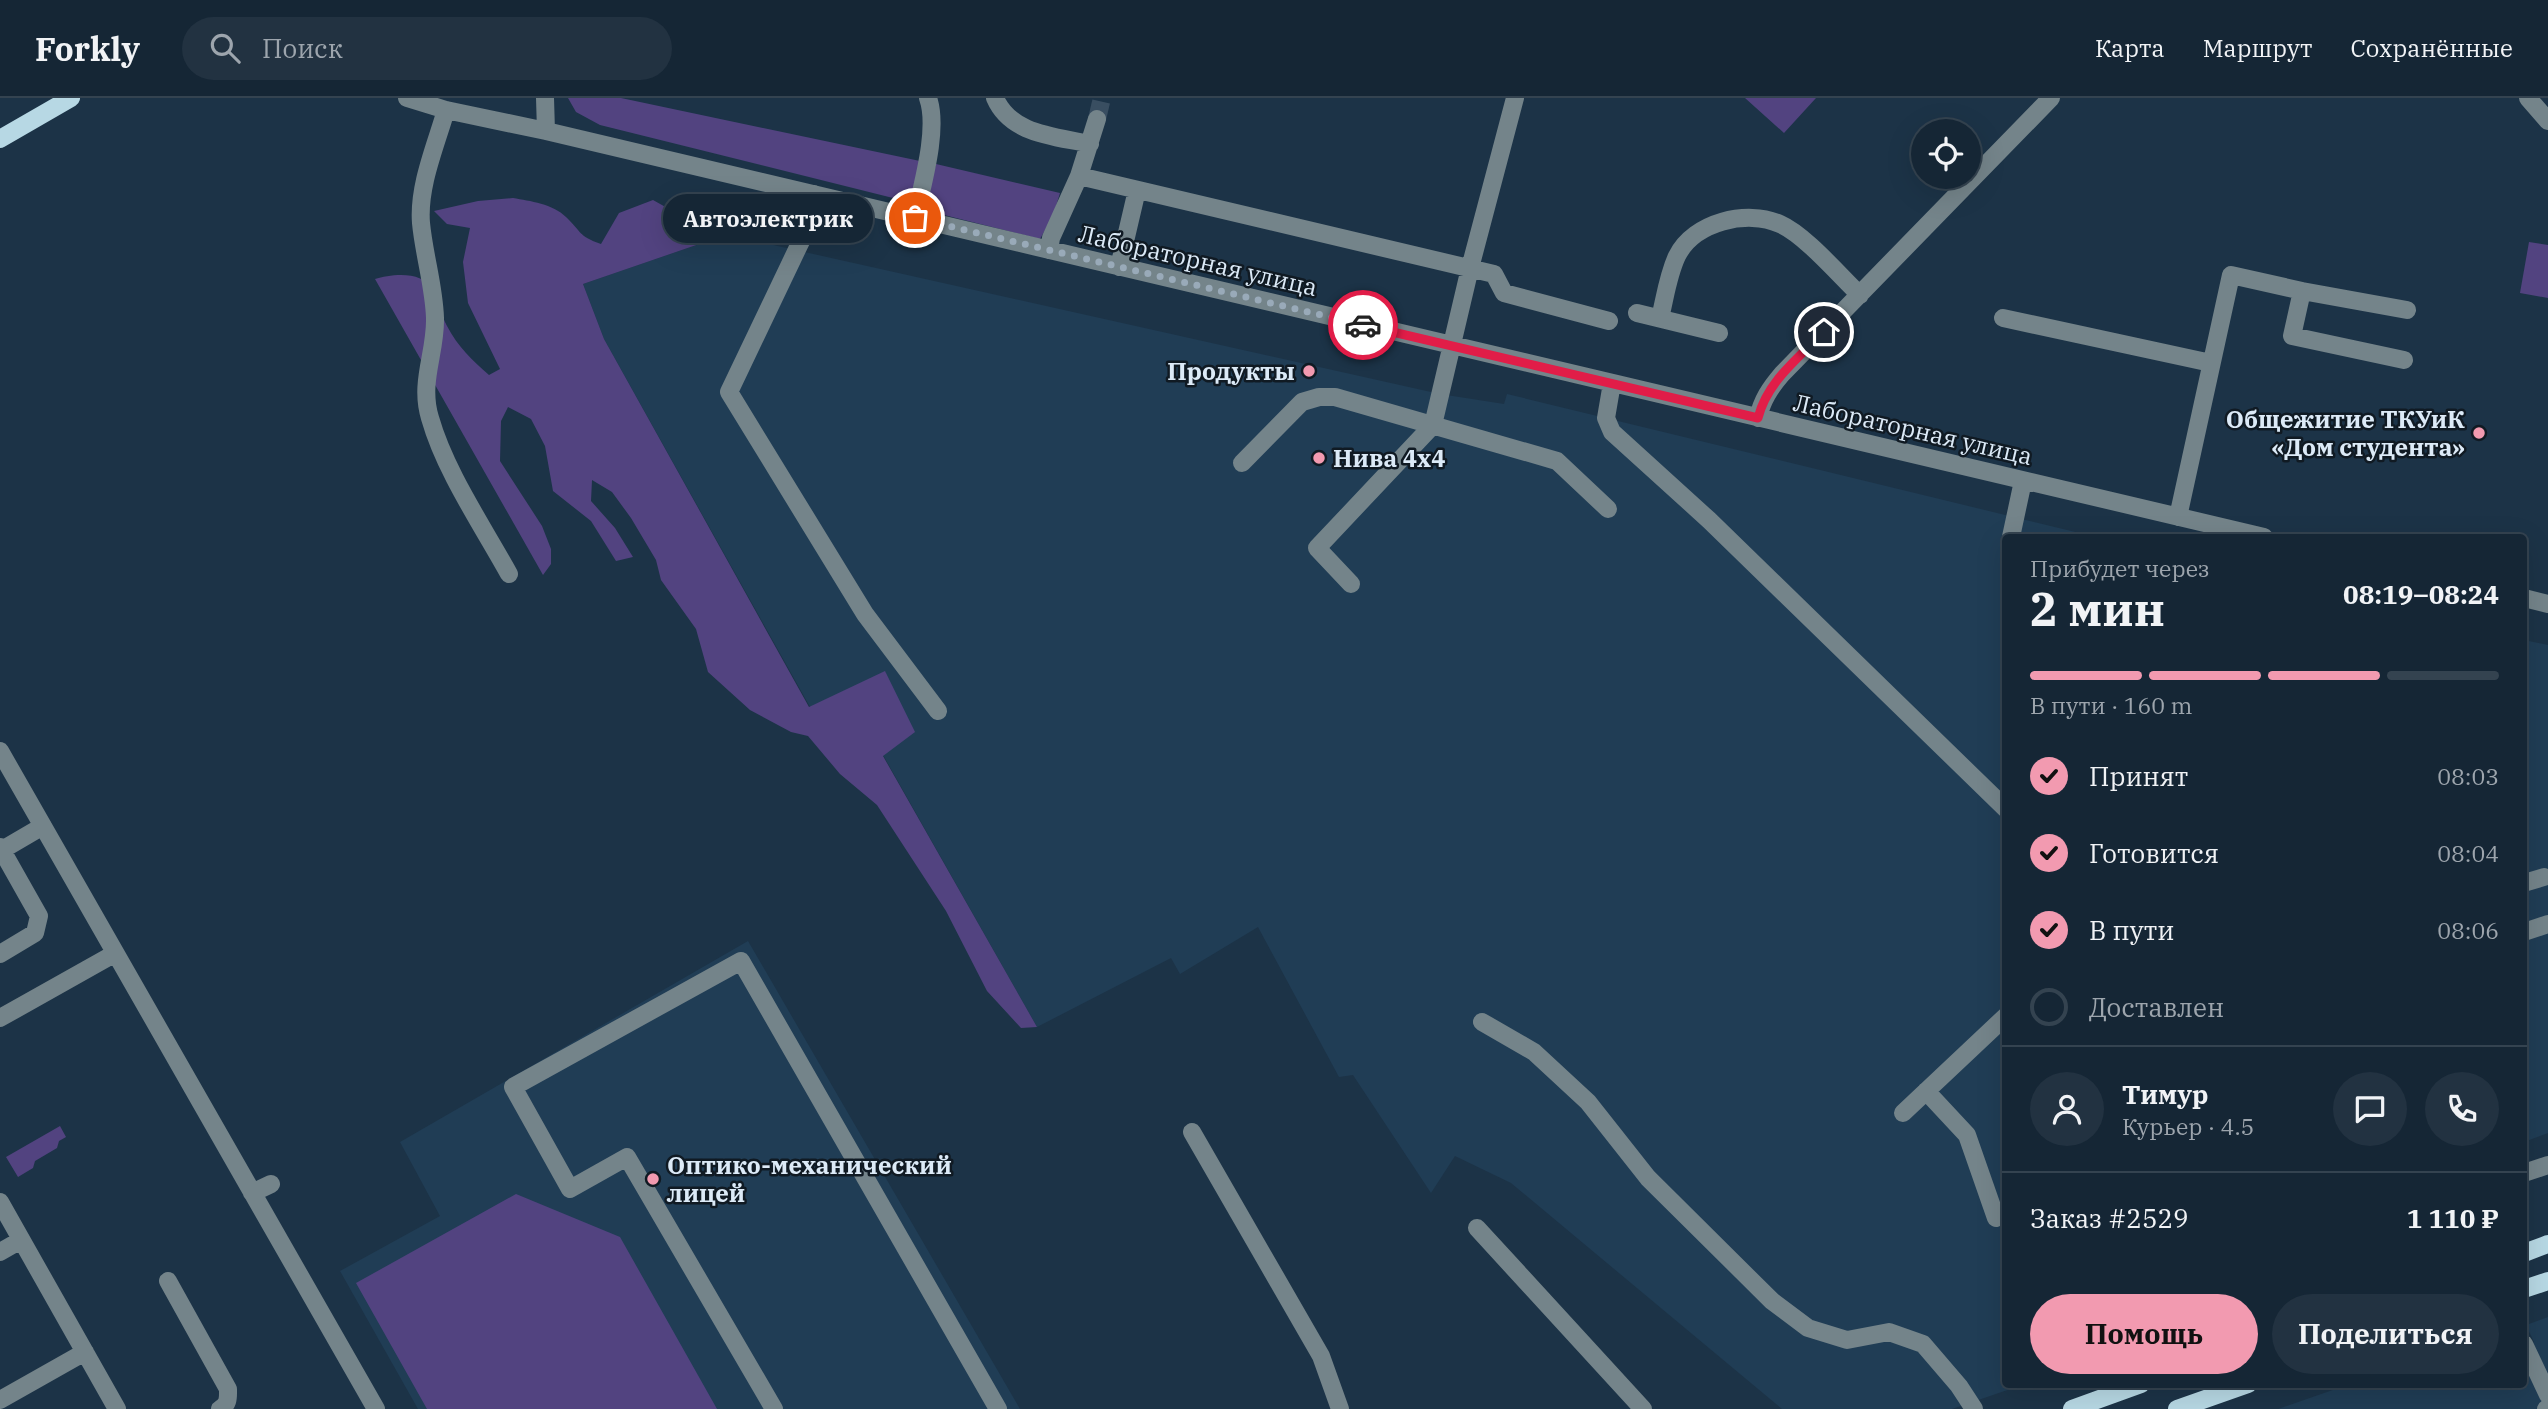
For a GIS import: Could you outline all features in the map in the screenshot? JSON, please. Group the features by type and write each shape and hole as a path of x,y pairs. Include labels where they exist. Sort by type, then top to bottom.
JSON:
{"main road":[{"path":"0,139 71,98"},
{"path":"2527,1252 2548,1244"},
{"path":"2527,1288 2548,1281"},
{"path":"2072,1409 2130,1388"},
{"path":"2178,1409 2237,1388"}],"street":[{"name":"Лабораторная улица","path":"407,98 446,110 547,131 2178,517 2206,531 2235,534"},
{"path":"545,98 547,131"},
{"path":"915,218 929,155 931,107 928,98"},
{"path":"995,98 1001,112 1012,123 1029,130 1090,144"},
{"path":"1351,584 1317,548 1433,425 1470,268 1515,98"},
{"path":"1758,418 1761,404 1769,389 2052,98"},
{"path":"2528,98 2548,121"},
{"path":"446,110 423,193 421,212 435,317 433,344 425,382 429,416 446,458 509,574"},
{"path":"1049,250 1051,238 1079,176 1097,119"},
{"path":"1079,176 1494,274 1504,293 1609,321"},
{"path":"1119,267 1137,190"},
{"path":"814,194 803,239 729,391 865,614 938,711"},
{"path":"1660,318 1677,255 1694,236 1713,225 1736,219 1759,217 1781,224 1797,235 1860,295"},
{"path":"2178,517 2231,275 2407,310"},
{"path":"2302,291 2292,335 2404,360"},
{"path":"1637,313 1719,333"},
{"path":"2003,318 2211,363"},
{"path":"1612,383 1606,418 1612,432 1709,520 2002,806"},
{"path":"1242,463 1302,402 1319,397 1335,397 1557,461 1608,509"},
{"path":"2012,534 2023,481"},
{"path":"2527,599 2548,604"},
{"path":"0,751 376,1409"},
{"path":"0,954 35,933 39,916 1,849 43,826"},
{"path":"2527,882 2543,877"},
{"path":"2527,931 2548,924"},
{"path":"0,1018 114,954"},
{"path":"774,1409 627,1157 570,1189 513,1087 741,961 998,1409"},
{"path":"1903,1113 2002,1020"},
{"path":"1482,1022 1534,1052 1588,1102 1648,1178 1772,1301 1808,1328 1847,1340 1889,1332 1923,1344 1959,1386 1974,1409"},
{"path":"1926,1091 1968,1135 1996,1219"},
{"path":"1192,1132 1321,1356 1340,1409"},
{"path":"2527,1172 2548,1165"},
{"path":"252,1193 271,1184"},
{"path":"0,1202 117,1409"},
{"path":"1477,1228 1643,1409"},
{"path":"0,1252 21,1240"},
{"path":"168,1281 228,1389 226,1406 220,1409"},
{"path":"2527,1350 2548,1395"},
{"path":"0,1400 85,1352"}],"shaded area":[{"path":"568,98 621,98 920,161 914,196 901,200 600,125 576,112"},
{"path":"1745,98 1816,98 1784,133"},
{"path":"936,164 1060,193 1053,216 1040,239 936,213 929,196"},
{"path":"513,198 555,209 584,236 601,244 619,213 653,200 678,214 689,225 715,232 708,241 583,284 604,339 809,707 885,671 915,732 883,756 1037,1027 1021,1028 987,991 946,911 877,805 840,774 808,736 791,732 750,710 708,672 696,629 661,580 656,560 612,492 592,480 591,501 615,528 633,557 616,561 591,521 553,491 545,446 531,419 508,407 501,421 500,461 542,526 551,549 551,564 543,575 375,279 407,275 429,284 447,326 466,353 489,375 500,369 468,303 463,262 470,228 447,224 434,211 478,201"},
{"path":"715,232 1440,394 1504,404 1507,394 2084,534 2002,534 2002,1388 2013,1388 1952,1409 1782,1409 1511,1183 1455,1156 1431,1193 1353,1075 1339,1077 1258,927 1180,974 1171,958 1037,1027 883,755 886,672 810,707 604,339 583,284 708,241"},
{"path":"2529,242 2548,245 2548,298 2520,293"},
{"path":"2527,641 2548,645 2548,1133 2527,1141"},
{"name":"Оптико-механический лицей","path":"748,941 1020,1409 418,1409 340,1271 440,1216 400,1142"},
{"path":"60,1126 66,1137 59,1141 57,1148 35,1161 33,1168 18,1177 6,1157"},
{"path":"516,1194 620,1237 717,1409 427,1409 356,1283"},
{"path":"2548,1317 2548,1409 2278,1409 2338,1388 2527,1388 2527,1345 2534,1342 2527,1325"}],"tunnel":[{"path":"1097,119 1102,98"}],"way so far":[{"path":"915,218 1363,325"}],"place":[{"name":"Автоэлектрик","path":"915,218"},
{"name":"Продукты","path":"1309,371"},
{"name":"Общежитие ТКУиК «Дом студента»","path":"2479,433"},
{"name":"Нива 4х4","path":"1319,458"},
{"name":"Оптико-механический лицей","path":"653,1179"}],"route":[{"path":"1363,325 1758,418 1761,404 1769,389 1824,332"}]}
